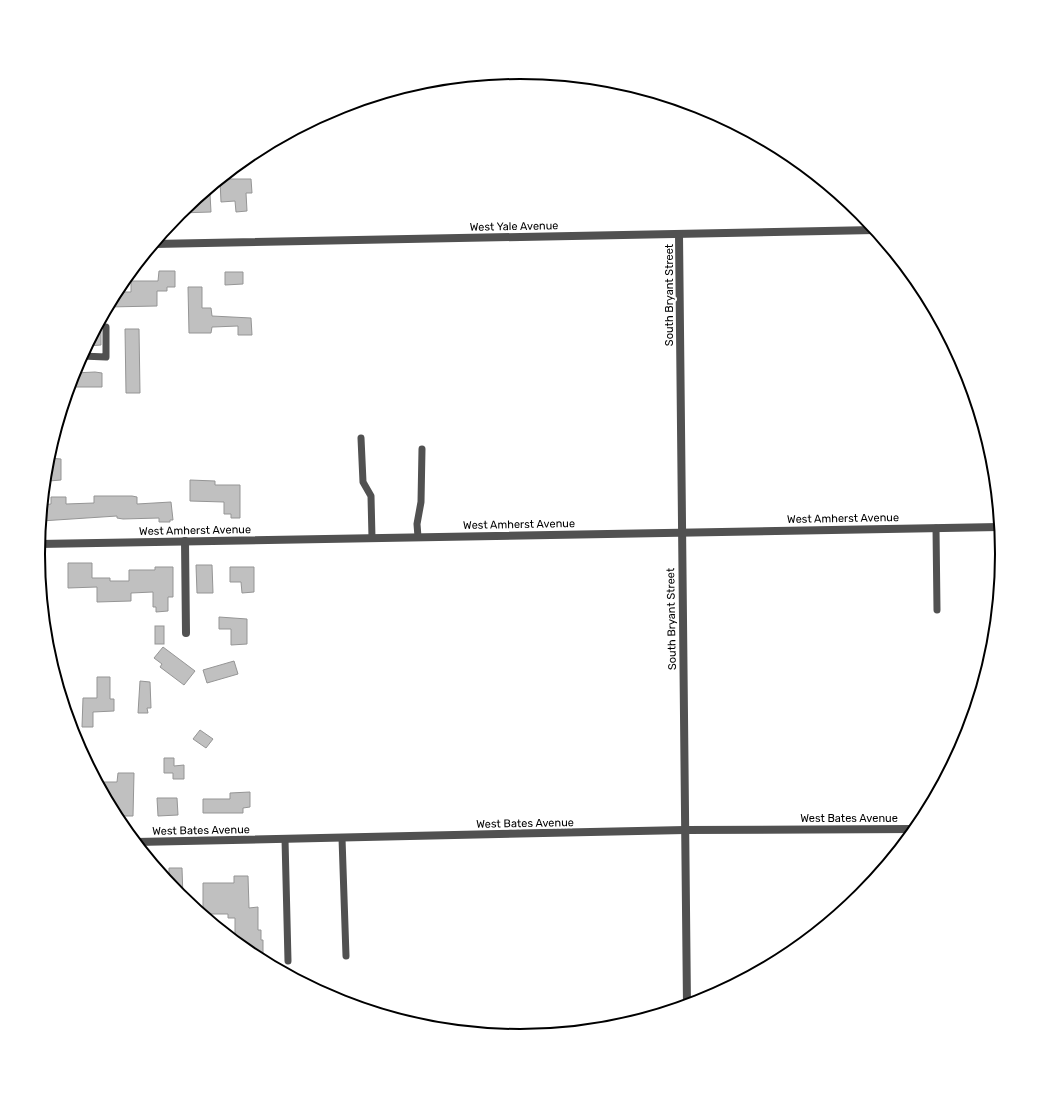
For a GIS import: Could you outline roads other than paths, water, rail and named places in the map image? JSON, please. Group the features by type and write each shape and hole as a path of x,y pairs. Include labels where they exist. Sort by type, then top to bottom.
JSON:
{"street":[{"name":"West Yale Avenue","path":"161,244 867,230"},
{"name":"South Bryant Street","path":"680,234 681,531 687,999"},
{"name":"West Amherst Avenue","path":"45,544 681,531 994,527"},
{"path":"185,541 186,633"},
{"name":"West Bates Avenue","path":"142,842 685,830 908,828"}],"lane":[{"path":"88,356 106,357 106,327"},
{"path":"361,438 363,482 371,496 372,538"},
{"path":"418,537 417,524 421,502 422,449"},
{"path":"936,528 937,610"},
{"path":"342,838 346,956"},
{"path":"285,839 288,961"}]}
